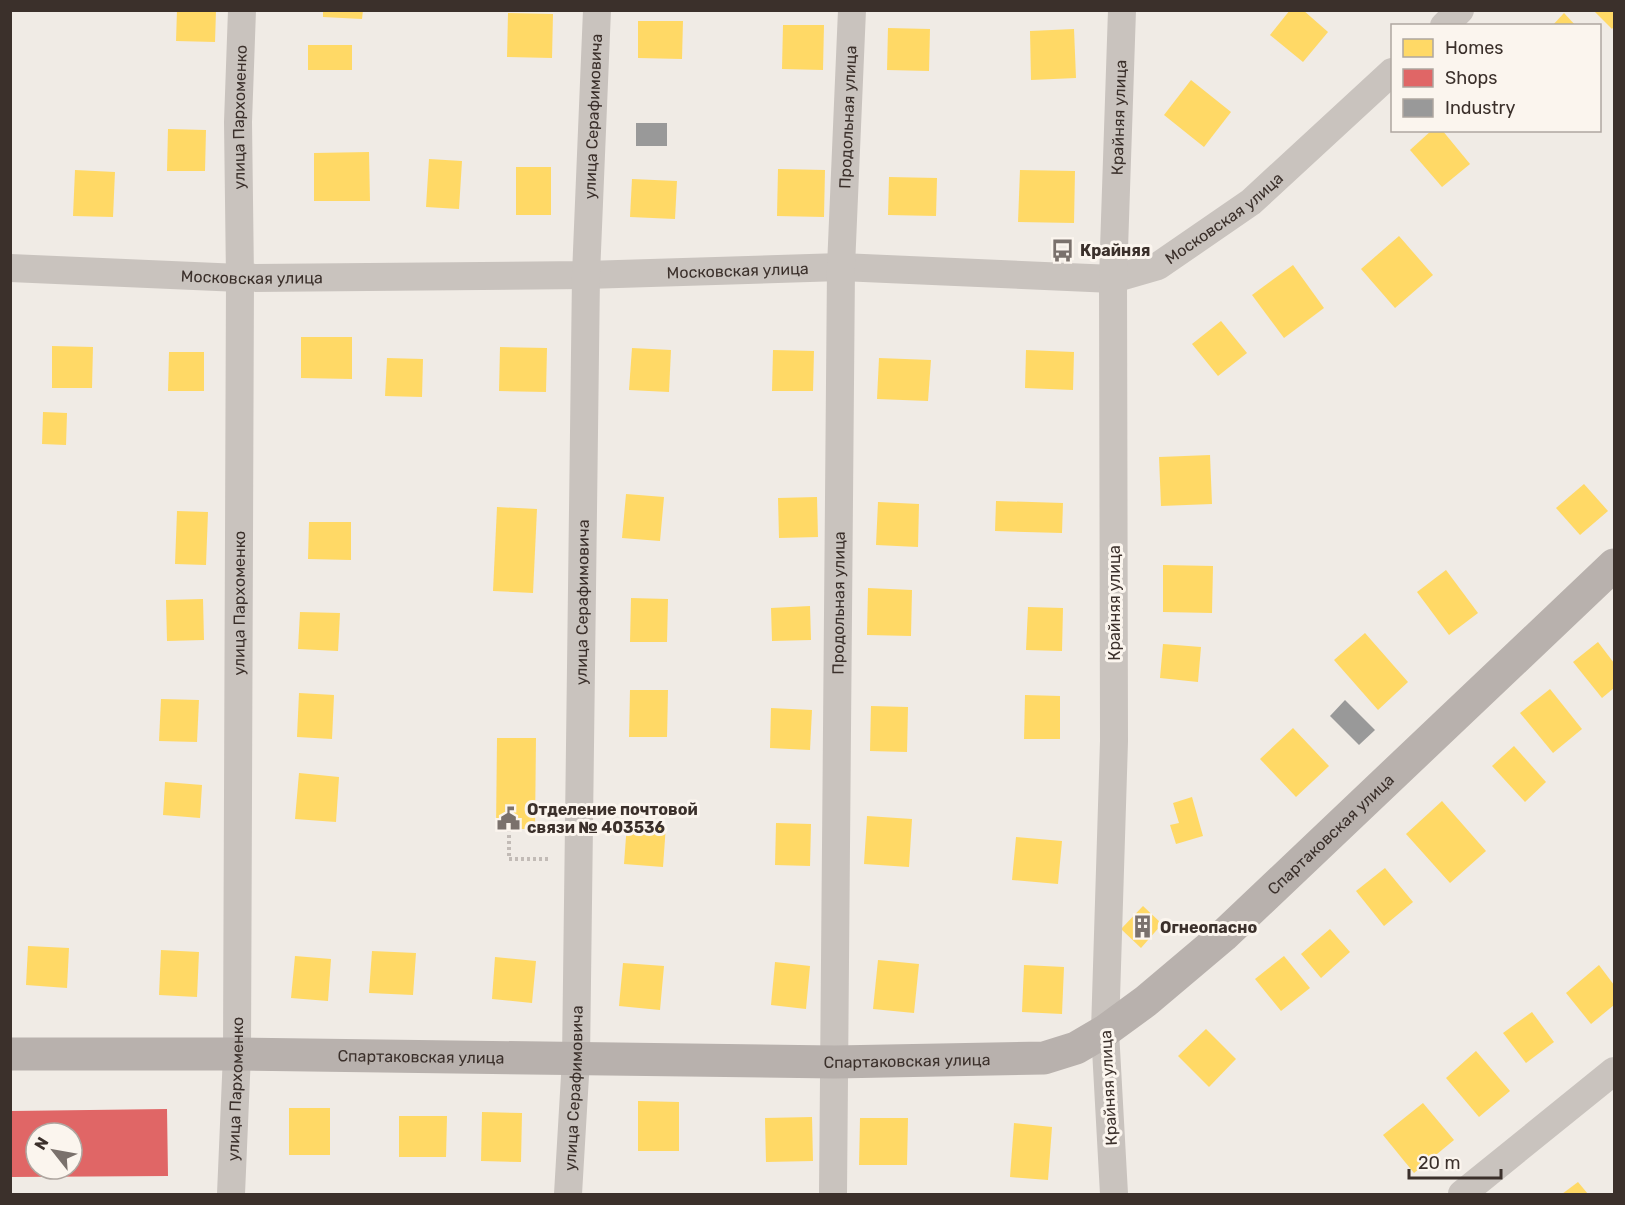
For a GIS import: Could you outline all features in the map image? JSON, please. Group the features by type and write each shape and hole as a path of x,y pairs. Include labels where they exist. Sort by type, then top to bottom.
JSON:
{"main road":[{"name":"Спартаковская улица","path":"10,1054 237,1054 835,1062 1044,1058 1077,1048 1146,1001 1222,936 1614,565"}],"street":[{"name":"улица Пархоменко","path":"231,1194 237,1054 240,278 238,122 242,10"},
{"name":"улица Серафимовича","path":"568,1194 576,1059 586,275 597,10"},
{"name":"Продольная улица","path":"833,1194 841,267 852,10"},
{"name":"Крайняя улица","path":"1114,1194 1105,1031 1114,741 1113,279 1122,10"},
{"path":"1446,24 1460,10"},
{"name":"Московская улица","path":"10,268 240,278 586,275 841,267 1113,279 1158,266 1251,202 1391,73"},
{"path":"1462,1194 1614,1071"}],"path":[{"path":"509,829 509,859 577,860"}],"building: Homes":[{"path":"177,10 216,10 215,42 176,41"},
{"path":"323,10 363,10 362,19 323,17"},
{"path":"1290,10 1303,10 1328,32 1303,62 1270,35"},
{"path":"1593,10 1614,10 1612,29"},
{"path":"508,13 553,14 552,58 507,57"},
{"path":"1564,13 1574,24 1554,24"},
{"path":"638,21 683,21 682,59 638,58"},
{"path":"783,25 824,25 823,70 782,69"},
{"path":"888,28 930,29 929,71 887,70"},
{"path":"1074,29 1076,78 1031,80 1030,31"},
{"path":"308,45 352,45 352,70 308,70"},
{"path":"1191,80 1231,112 1204,147 1164,115"},
{"path":"168,129 206,130 205,171 167,171"},
{"path":"1430,132 1444,132 1470,164 1442,187 1410,150"},
{"path":"369,152 370,201 314,201 314,153"},
{"path":"429,159 462,161 459,209 426,207"},
{"path":"516,167 551,167 551,215 516,215"},
{"path":"778,169 825,170 824,217 777,216"},
{"path":"75,170 115,172 113,217 73,216"},
{"path":"1020,170 1075,171 1074,223 1018,222"},
{"path":"889,177 937,178 936,216 888,215"},
{"path":"632,179 677,181 675,219 630,217"},
{"path":"1399,236 1433,275 1395,308 1361,269"},
{"path":"1293,265 1324,308 1284,338 1252,295"},
{"path":"1221,321 1247,353 1218,376 1192,344"},
{"path":"301,337 352,337 352,379 301,378"},
{"path":"52,346 93,347 92,388 52,388"},
{"path":"500,347 547,348 546,392 499,391"},
{"path":"632,348 671,350 669,392 629,390"},
{"path":"773,350 814,351 813,391 772,391"},
{"path":"1026,350 1074,352 1073,390 1025,388"},
{"path":"169,352 204,352 204,391 168,391"},
{"path":"387,358 423,359 422,397 385,396"},
{"path":"879,358 931,360 928,401 877,399"},
{"path":"43,412 67,413 66,445 42,444"},
{"path":"1210,455 1212,504 1161,506 1159,457"},
{"path":"1584,484 1608,511 1580,535 1556,508"},
{"path":"626,494 664,497 660,541 622,538"},
{"path":"817,497 818,537 779,538 778,498"},
{"path":"996,501 1063,503 1062,533 995,531"},
{"path":"878,502 919,504 918,547 876,545"},
{"path":"497,507 537,509 533,593 493,591"},
{"path":"177,511 208,512 206,565 175,564"},
{"path":"309,522 351,522 351,560 308,559"},
{"path":"1163,565 1213,566 1212,613 1163,612"},
{"path":"1446,570 1478,613 1449,635 1417,592"},
{"path":"868,588 912,590 911,636 867,635"},
{"path":"631,598 668,599 667,642 630,642"},
{"path":"203,599 204,640 167,641 166,600"},
{"path":"810,606 811,640 772,641 771,608"},
{"path":"1028,607 1063,608 1062,651 1026,650"},
{"path":"300,612 340,613 338,651 298,649"},
{"path":"1365,633 1408,682 1378,710 1334,660"},
{"path":"1598,642 1614,663 1614,688 1602,698 1573,662"},
{"path":"1163,644 1201,647 1198,682 1160,678"},
{"path":"1550,689 1582,729 1553,753 1520,713"},
{"path":"630,690 668,690 667,737 629,737"},
{"path":"299,693 334,695 332,739 297,737"},
{"path":"1025,695 1060,696 1060,739 1024,739"},
{"path":"161,699 199,700 197,742 159,741"},
{"path":"871,706 908,707 907,752 870,751"},
{"path":"771,708 812,710 810,750 770,748"},
{"path":"1293,728 1329,766 1296,797 1260,759"},
{"path":"497,738 536,738 535,829 496,829"},
{"path":"1514,746 1546,782 1525,802 1492,766"},
{"path":"299,773 339,777 336,822 295,819"},
{"path":"165,782 202,785 200,818 163,815"},
{"path":"1192,797 1203,836 1176,844 1170,825 1179,823 1173,803"},
{"path":"1442,801 1486,851 1450,883 1406,834"},
{"path":"867,816 912,819 909,867 864,864"},
{"path":"627,823 666,825 663,867 624,864"},
{"path":"776,823 811,824 810,866 775,865"},
{"path":"1016,837 1062,841 1058,884 1012,880"},
{"path":"1385,868 1413,902 1384,926 1356,891"},
{"name":"Огнеопасно","path":"1143,906 1162,924 1141,948 1121,929"},
{"path":"1330,929 1350,952 1321,978 1301,954"},
{"path":"28,946 69,948 67,988 26,985"},
{"path":"161,950 199,952 197,997 159,995"},
{"path":"372,951 416,953 413,995 369,993"},
{"path":"295,956 331,959 328,1001 291,998"},
{"path":"1284,956 1310,988 1281,1011 1255,979"},
{"path":"495,957 536,961 532,1003 492,999"},
{"path":"878,960 919,964 914,1013 873,1009"},
{"path":"775,962 810,966 806,1009 771,1005"},
{"path":"623,963 664,966 660,1010 619,1006"},
{"path":"1024,965 1064,967 1062,1014 1022,1012"},
{"path":"1599,965 1614,985 1614,1005 1591,1024 1566,993"},
{"path":"1532,1012 1554,1042 1526,1063 1503,1033"},
{"path":"1206,1029 1236,1059 1209,1087 1178,1056"},
{"path":"1476,1051 1510,1091 1479,1117 1446,1078"},
{"path":"638,1101 679,1102 679,1151 638,1151"},
{"path":"1423,1103 1454,1140 1414,1173 1383,1135"},
{"path":"289,1108 330,1108 330,1155 289,1155"},
{"path":"482,1112 522,1113 521,1162 481,1161"},
{"path":"399,1116 447,1116 446,1157 399,1157"},
{"path":"812,1117 813,1161 766,1162 765,1118"},
{"path":"860,1118 908,1118 907,1165 859,1165"},
{"path":"1014,1123 1052,1127 1048,1180 1010,1177"},
{"path":"1578,1182 1588,1194 1562,1194"}],"building: Shops":[{"path":"167,1109 168,1176 84,1177 84,1121 24,1121 24,1177 10,1177 12,1111"}],"building: Industry":[{"path":"636,123 667,123 667,146 636,146"},
{"path":"1345,700 1375,730 1359,745 1330,716"}],"place":[{"name":"Крайняя","path":"1062,250"},
{"name":"Отделение почтовой связи № 403536","path":"509,818"},
{"name":"Огнеопасно","path":"1142,927"}]}
